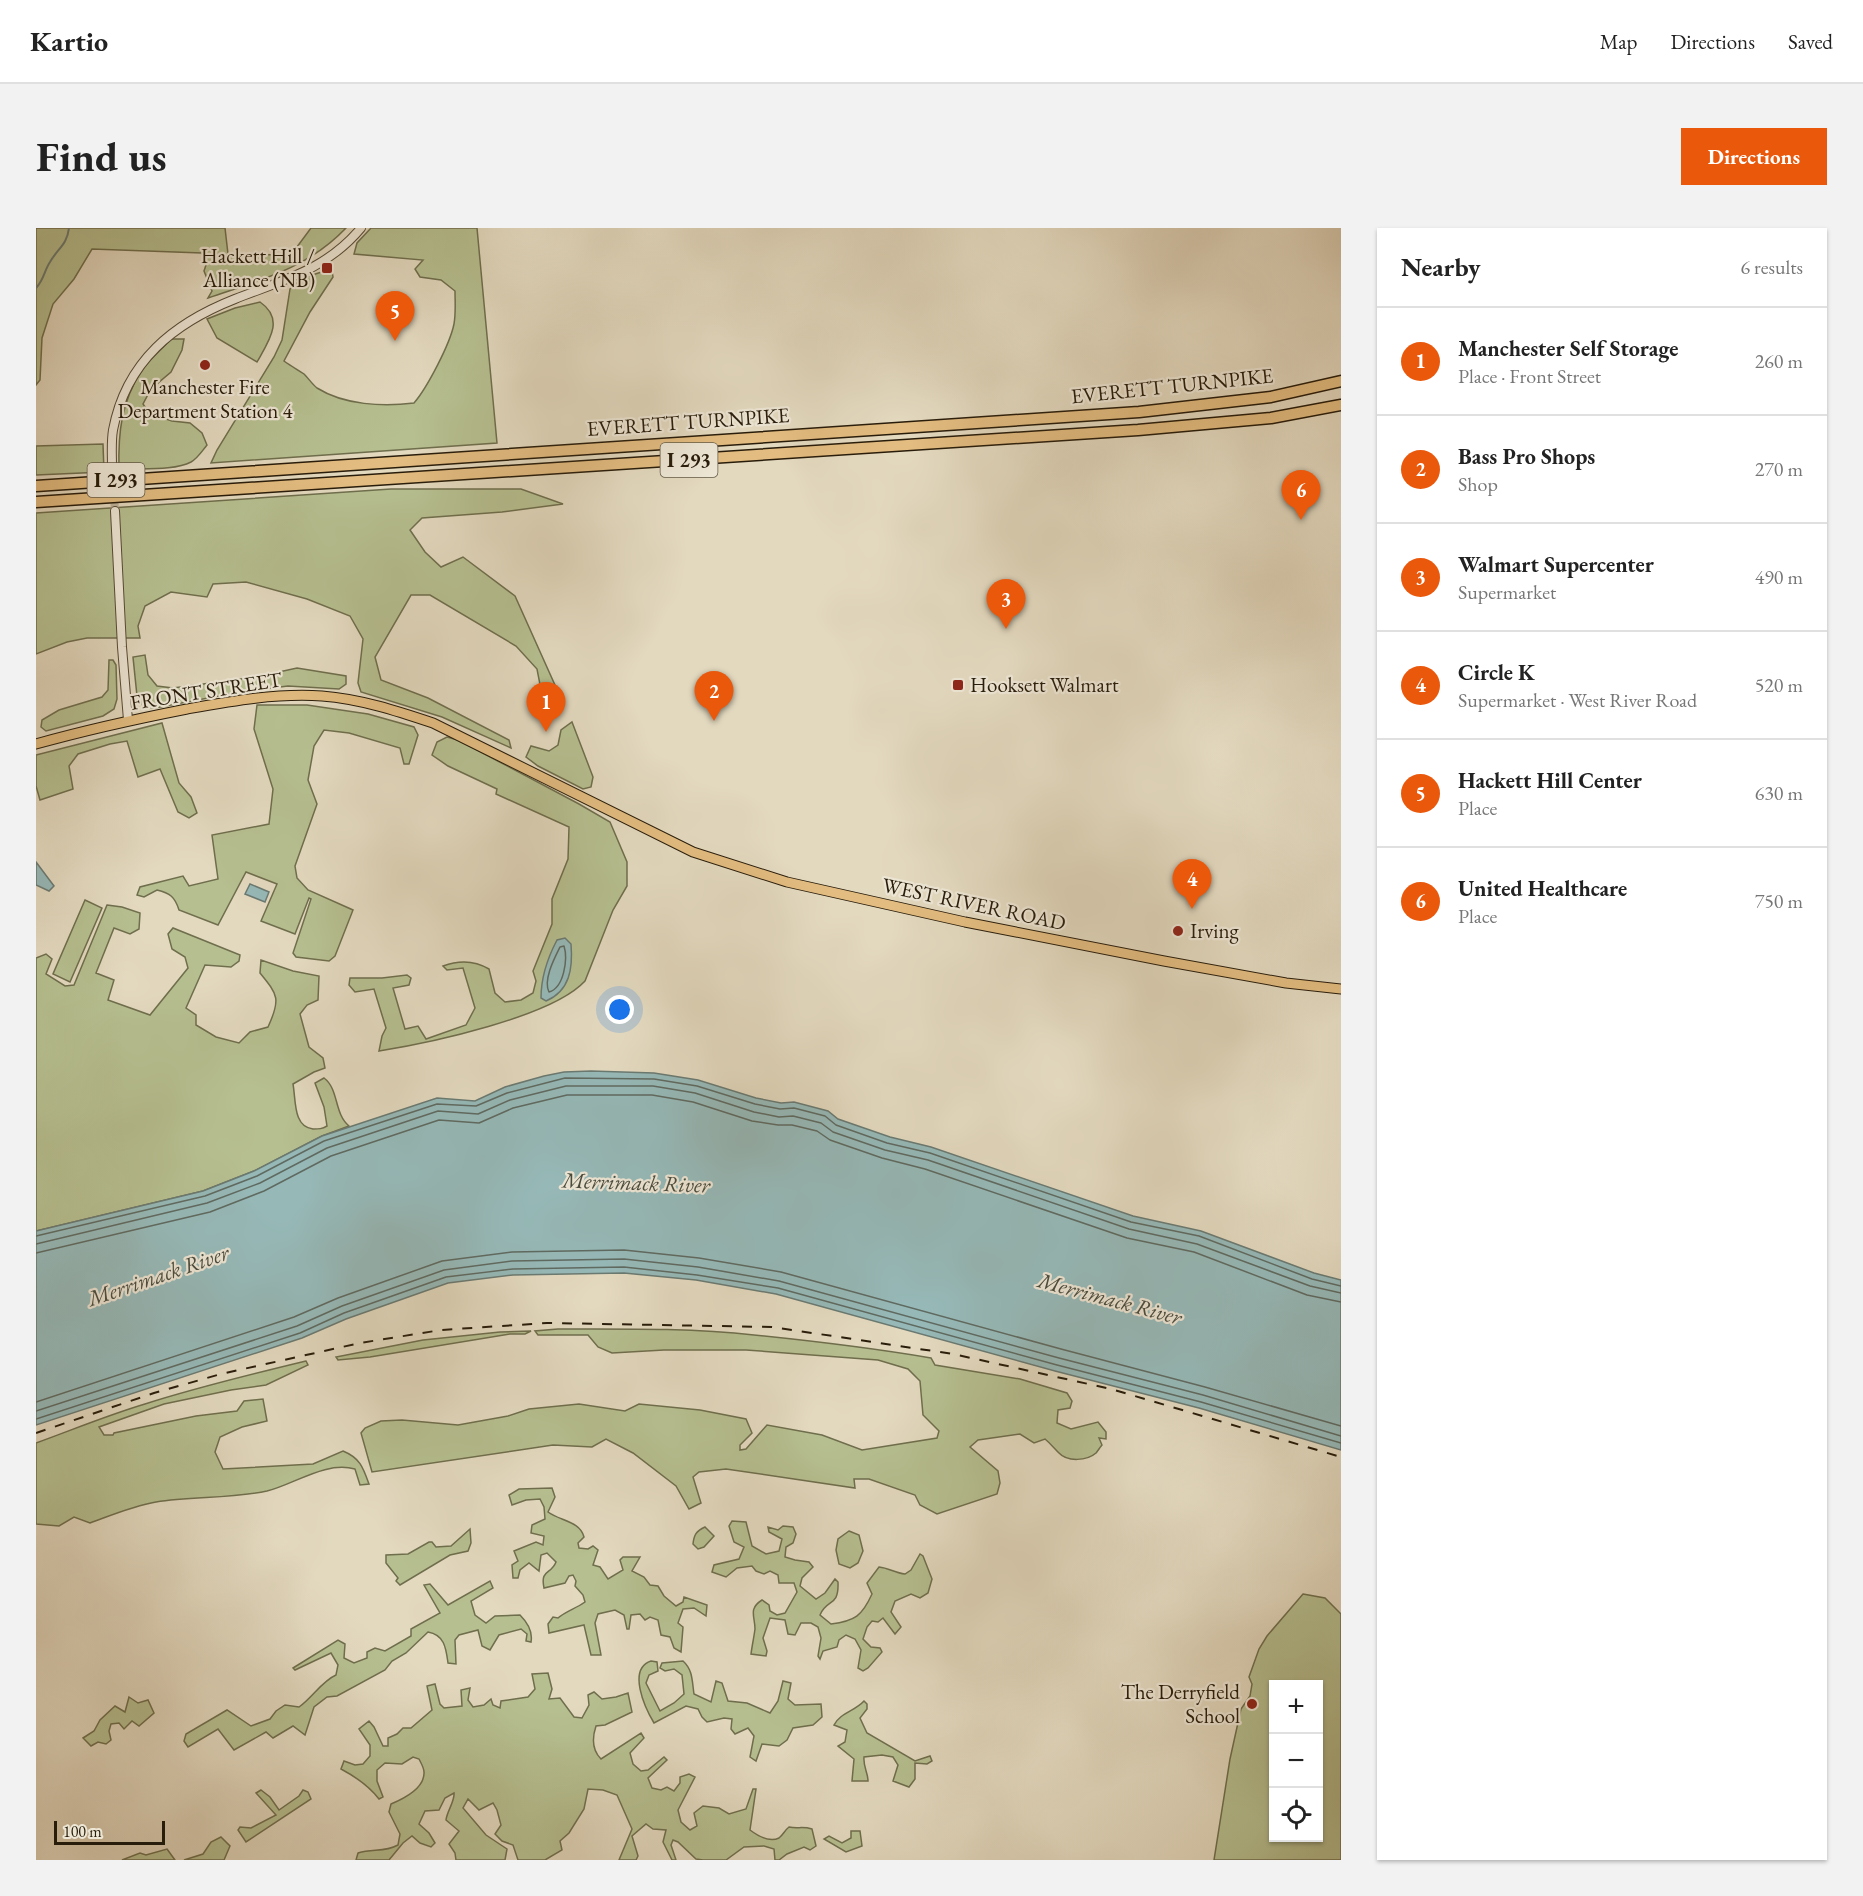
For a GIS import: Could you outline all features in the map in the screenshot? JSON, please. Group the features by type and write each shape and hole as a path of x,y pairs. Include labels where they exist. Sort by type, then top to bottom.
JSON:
{"highway":[{"name":"EVERETT TURNPIKE","path":"36,486 1139,412 1271,397 1341,381"},
{"name":"EVERETT TURNPIKE","path":"36,502 1138,430 1271,418 1341,405"}],"main road":[{"name":"FRONT STREET","path":"36,744 128,720 252,698 296,695 348,699 433,723 612,812"},
{"name":"WEST RIVER ROAD","path":"612,812 693,852 787,882 942,917 1164,961 1286,983 1341,989"}],"street":[{"path":"112,467 113,431 120,406 140,367 163,339 205,312 307,272 346,245 361,228"},
{"path":"115,511 128,720"}],"green space":[{"path":"36,228 225,228 228,254 291,255 311,228 346,228 315,254 282,272 208,298 212,291 204,271 206,265 202,253 92,249 74,279 53,304 42,338 40,380 36,385"},
{"path":"371,228 477,228 497,443 211,463 282,340 290,289 298,282 316,274 332,271 333,277 310,312 284,361 304,374 317,388 339,398 364,403 402,404 414,403 419,396 452,333 455,291 441,280 420,277 415,269 423,260 354,254 357,243"},
{"path":"260,302 268,309 273,323 270,338 257,362 217,338 207,319 235,308"},
{"path":"171,339 184,339 182,350 171,372 151,389 143,404 149,413 172,421 190,423 202,433 207,445 196,459 184,465 119,470 120,431 129,394 142,370"},
{"path":"103,444 104,472 36,475 36,446"},
{"path":"391,489 521,489 563,504 502,512 422,518 410,530 425,552 441,567 463,557 515,596 563,703 557,711 544,705 537,669 516,646 430,595 411,595 375,657 381,680 428,698 509,740 511,748 442,717 361,692 358,683 363,639 350,616 307,599 246,582 213,584 207,597 171,592 145,606 138,626 140,638 87,638 67,642 36,654 36,513"},
{"path":"145,655 148,675 157,686 173,688 256,677 297,668 346,676 346,684 339,689 288,686 240,692 155,708 144,707 137,696 133,657"},
{"path":"109,660 113,660 116,665 117,699 114,709 103,716 46,731 41,727 42,720 59,710 102,697 108,690"},
{"path":"257,705 307,705 368,714 414,727 418,735 409,764 404,764 400,748 349,733 324,730 314,746 308,780 317,804 295,866 297,878 308,890 353,910 335,956 329,961 296,957 293,953 311,899 309,898 295,934 261,921 277,884 246,872 218,925 179,910 171,896 157,890 144,897 137,895 140,887 183,876 189,886 218,879 212,835 269,824 273,789 254,729"},
{"path":"572,722 593,777 591,787 583,789 538,766 526,757 531,746 549,751 558,745 561,730"},
{"path":"162,723 179,783 191,797 197,813 189,818 178,812 160,769 138,777 127,741 78,754 69,766 73,789 40,800 36,786 36,755"},
{"path":"447,737 458,740 610,822 627,862 627,886 613,910 585,981 569,994 519,1017 457,1035 379,1051 386,1028 374,989 355,992 349,985 350,978 407,975 411,978 409,985 393,988 405,1029 418,1026 426,1039 466,1025 475,1008 463,968 447,970 443,966 466,962 483,966 489,969 495,993 505,1002 521,1000 533,993 536,981 533,971 552,924 552,899 568,859 569,827 496,794 497,789 448,766 432,755 437,742"},
{"path":"85,900 102,908 70,982 53,974"},
{"path":"107,905 140,913 139,929 130,934 114,928 96,973 114,980 108,1000 150,1015 188,968 185,957 172,949 168,934 173,928 240,955 239,961 231,967 205,965 186,1008 196,1015 196,1025 216,1037 239,1043 250,1032 268,1027 275,1010 276,998 260,973 261,960 293,971 319,976 318,1000 307,1005 300,1014 309,1047 323,1058 325,1068 293,1084 297,1112 302,1123 307,1127 317,1129 327,1126 324,1107 315,1083 324,1078 332,1088 341,1115 349,1126 322,1136 254,1171 203,1191 36,1231 36,958 46,954 52,959 46,974 65,986 74,985"},
{"path":"558,1329 706,1331 843,1345 931,1358 935,1365 1020,1379 1067,1393 1072,1401 1070,1408 1058,1410 1057,1423 1071,1429 1098,1422 1106,1432 1106,1439 1099,1438 1102,1445 1092,1456 1077,1459 1063,1456 1045,1439 1034,1443 1020,1434 978,1440 970,1447 998,1471 1000,1483 997,1494 937,1514 920,1505 915,1495 869,1479 854,1479 855,1488 726,1469 699,1472 693,1477 701,1503 689,1509 676,1486 633,1453 606,1439 592,1447 553,1445 372,1472 361,1433 365,1428 381,1421 402,1420 458,1425 508,1416 529,1409 579,1404 625,1411 639,1404 700,1410 746,1419 752,1433 740,1445 740,1450 746,1449 767,1425 822,1435 862,1450 937,1438 939,1431 923,1415 920,1381 908,1369 878,1360 746,1350 664,1350 612,1353 598,1347 588,1335 538,1335 535,1331"},
{"path":"531,1331 525,1334 510,1334 370,1357 338,1360 336,1357 423,1340"},
{"path":"306,1361 308,1365 266,1385 164,1404 99,1427 104,1435 113,1435 196,1416 237,1411 244,1401 263,1399 267,1421 242,1427 220,1437 215,1452 223,1469 313,1464 343,1451 360,1464 369,1484 360,1485 355,1469 333,1468 310,1474 267,1491 156,1502 131,1508 90,1523 74,1517 59,1526 36,1524 36,1443 165,1398"},
{"path":"552,1488 555,1497 548,1512 574,1524 582,1532 584,1537 578,1543 579,1548 588,1549 593,1546 598,1550 593,1565 600,1567 608,1579 623,1570 620,1560 623,1557 640,1557 632,1571 644,1577 650,1585 658,1586 664,1596 676,1606 683,1602 684,1597 707,1605 706,1616 694,1608 683,1609 678,1623 683,1627 681,1652 674,1648 670,1637 661,1635 658,1620 650,1617 645,1620 640,1614 631,1615 629,1629 627,1629 624,1615 615,1610 598,1614 595,1623 601,1655 591,1655 584,1625 549,1633 548,1624 553,1617 558,1618 585,1602 583,1595 575,1586 576,1581 573,1575 569,1576 565,1583 544,1588 543,1578 556,1562 547,1553 541,1555 539,1571 529,1563 520,1570 518,1578 513,1578 512,1565 518,1561 514,1551 536,1542 543,1545 544,1536 531,1533 532,1525 545,1519 544,1507 540,1499 526,1500 512,1505 509,1495 519,1489"},
{"path":"732,1521 746,1522 752,1546 766,1554 779,1551 782,1539 769,1532 768,1527 778,1530 783,1526 793,1527 796,1534 793,1543 786,1547 785,1557 809,1562 813,1567 802,1578 800,1586 816,1599 825,1593 835,1579 838,1582 837,1596 820,1615 831,1624 852,1619 865,1608 872,1594 867,1583 879,1567 905,1574 911,1570 920,1554 923,1556 932,1579 928,1593 920,1598 911,1594 895,1601 891,1612 901,1627 895,1634 883,1618 878,1622 872,1621 867,1627 863,1639 871,1647 880,1648 882,1652 863,1671 858,1668 861,1650 855,1639 846,1635 839,1640 837,1647 823,1651 820,1659 818,1656 821,1638 818,1627 811,1623 801,1623 795,1635 788,1634 785,1620 770,1618 763,1638 767,1651 766,1656 751,1654 755,1629 753,1613 755,1606 762,1600 769,1605 770,1611 777,1615 785,1613 797,1592 794,1583 779,1583 778,1575 770,1571 764,1574 756,1571 752,1566 737,1568 726,1577 712,1572 714,1565 739,1559 744,1547 734,1542 729,1526"},
{"path":"705,1527 714,1536 704,1547 698,1549 693,1544 694,1538"},
{"path":"470,1529 471,1543 468,1551 450,1555 400,1585 396,1581 398,1578 386,1563 386,1555 408,1554 429,1542 436,1547 451,1546"},
{"path":"849,1531 859,1535 863,1551 858,1563 850,1568 839,1564 836,1550 838,1539"},
{"path":"490,1581 493,1588 471,1601 475,1615 486,1623 495,1616 520,1615 529,1627 531,1642 526,1641 527,1634 521,1629 499,1635 490,1650 482,1646 478,1630 459,1635 455,1640 456,1664 448,1663 441,1639 428,1632 406,1653 392,1661 385,1670 337,1696 327,1697 314,1707 305,1735 293,1726 273,1738 266,1732 234,1750 218,1729 188,1747 184,1741 186,1734 227,1710 251,1726 270,1719 285,1705 299,1707 326,1681 336,1675 338,1665 331,1653 295,1670 293,1668 338,1640 345,1644 344,1658 354,1663 367,1658 367,1652 375,1648 385,1651 411,1636 411,1629 440,1613 424,1585 430,1584 448,1605"},
{"name":"The Derryfield School","path":"1303,1594 1325,1598 1341,1614 1341,1860 1214,1860 1230,1759 1241,1709 1250,1696 1252,1684 1249,1677 1259,1649 1267,1636"},
{"path":"651,1661 657,1662 658,1671 649,1675 646,1683 660,1711 684,1694 682,1675 674,1669 665,1671 660,1668 662,1663 683,1661 690,1672 694,1694 711,1702 716,1681 722,1683 728,1701 747,1703 770,1713 778,1701 783,1681 791,1683 788,1699 795,1705 821,1704 822,1717 813,1725 793,1728 787,1740 779,1746 762,1744 756,1761 750,1757 754,1736 748,1728 735,1734 731,1729 732,1719 724,1718 707,1722 698,1709 686,1706 654,1723 646,1708 639,1680 644,1665"},
{"path":"548,1673 552,1689 549,1699 560,1698 574,1717 582,1718 589,1705 588,1695 594,1692 602,1699 628,1693 632,1712 605,1725 596,1726 593,1739 594,1748 601,1759 641,1733 644,1738 630,1753 633,1764 641,1771 648,1770 664,1757 667,1760 648,1778 652,1788 661,1790 667,1787 674,1791 680,1783 680,1777 689,1774 695,1777 678,1810 681,1822 690,1830 697,1826 694,1813 703,1806 719,1808 729,1814 746,1809 753,1789 756,1789 750,1830 771,1840 779,1838 789,1827 809,1828 812,1829 816,1846 810,1850 804,1847 779,1860 775,1860 774,1849 764,1846 744,1847 726,1860 703,1860 696,1859 673,1840 671,1845 676,1860 672,1860 663,1842 666,1830 653,1829 646,1824 632,1836 638,1856 636,1860 619,1860 632,1829 617,1795 603,1790 588,1789 584,1809 569,1833 560,1841 562,1850 545,1860 518,1860 513,1845 502,1841 495,1834 501,1825 493,1803 479,1810 468,1799 463,1808 486,1835 507,1849 505,1860 456,1860 455,1853 449,1844 459,1831 446,1820 454,1793 445,1798 439,1810 425,1811 419,1824 429,1833 435,1843 431,1847 420,1843 412,1836 389,1860 356,1860 358,1853 388,1849 398,1845 400,1834 389,1812 391,1804 417,1788 424,1772 419,1759 413,1757 402,1764 385,1763 377,1770 377,1781 383,1797 379,1799 362,1782 341,1769 344,1761 355,1765 363,1764 370,1756 370,1745 359,1729 369,1721 383,1746 388,1746 388,1738 403,1728 411,1728 432,1710 427,1686 435,1684 440,1704 444,1708 462,1706 461,1690 470,1688 468,1700 473,1707 484,1705 491,1699 493,1705 500,1708 501,1701 528,1697 535,1689 532,1674"},
{"path":"129,1697 138,1703 148,1700 154,1713 139,1726 132,1721 124,1729 119,1723 111,1724 109,1731 111,1740 106,1744 98,1742 91,1746 83,1738 94,1731 100,1720 115,1706 125,1712"},
{"path":"864,1701 867,1709 860,1718 867,1733 915,1761 930,1756 932,1761 927,1764 915,1763 915,1779 909,1787 893,1781 898,1765 893,1757 882,1755 864,1757 868,1781 852,1781 854,1759 838,1746 845,1742 847,1730 834,1725"},
{"path":"261,1790 270,1797 279,1810 299,1796 303,1790 308,1792 311,1799 246,1842 238,1830 240,1827 251,1828 276,1815 256,1793"},
{"path":"851,1831 860,1831 862,1846 846,1852 824,1839 829,1836 842,1843 851,1838"},
{"path":"221,1837 230,1846 224,1860 184,1860 203,1854 211,1842"},
{"path":"167,1849 175,1860 122,1860 140,1853 146,1855"}],"water":[{"path":"36,862 54,886 49,891 36,885"},
{"path":"250,884 269,892 265,902 245,894"},
{"path":"565,938 571,944 568,978 560,991 546,1001 541,998 545,968 557,940"},
{"name":"Merrimack River","path":"564,1072 654,1073 698,1080 756,1098 781,1103 794,1102 828,1111 838,1119 890,1137 931,1147 1133,1216 1201,1231 1314,1273 1341,1280 1341,1450 1199,1408 776,1294 696,1280 624,1273 513,1275 448,1283 346,1319 302,1338 36,1425 36,1231 203,1191 254,1171 322,1136 437,1098 475,1101 505,1087 544,1076"}],"waterway":[{"path":"36,288 50,262 64,243 69,228"}],"tunnel":[{"path":"112,467 115,511"}],"railway":[{"path":"36,1433 154,1393 221,1374 360,1343 441,1330 547,1323 772,1327 953,1354 1111,1389 1341,1457"}],"place":[{"name":"Hackett Hill / Alliance (NB)","path":"327,268"},
{"name":"Hackett Hill Center","path":"395,341"},
{"name":"Manchester Fire Department Station 4","path":"205,365"},
{"name":"United Healthcare","path":"1301,520"},
{"name":"Walmart Supercenter","path":"1006,629"},
{"name":"Hooksett Walmart","path":"958,685"},
{"name":"Bass Pro Shops","path":"714,721"},
{"name":"Manchester Self Storage","path":"546,732"},
{"name":"Circle K","path":"1192,909"},
{"name":"Irving","path":"1178,931"},
{"name":"The Derryfield School","path":"1252,1704"}]}
